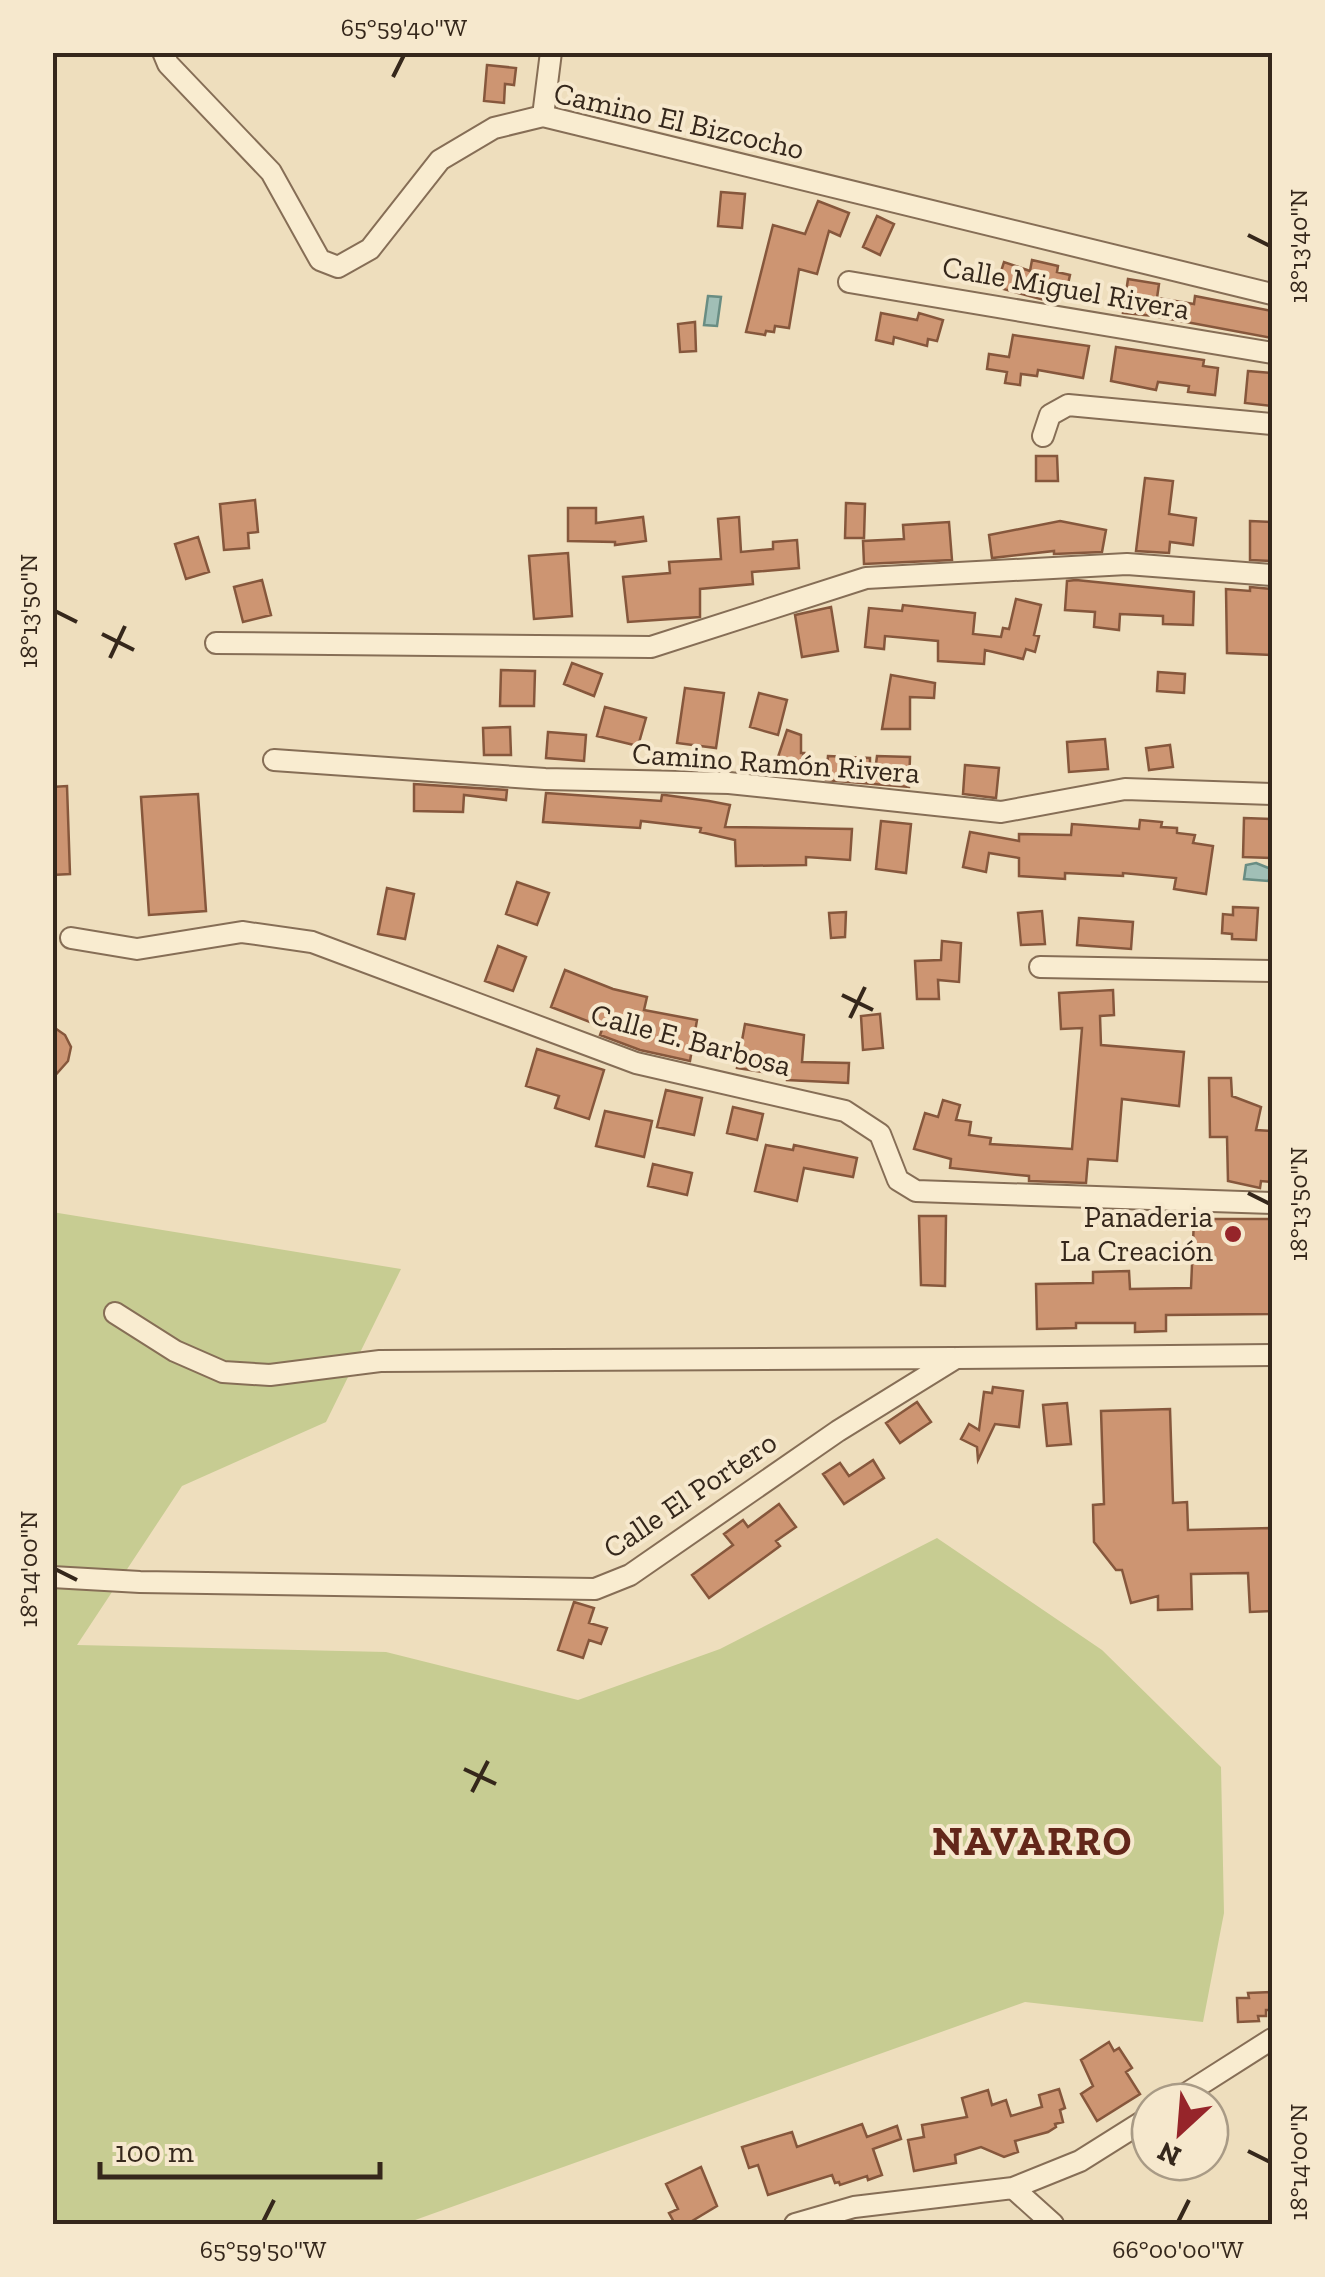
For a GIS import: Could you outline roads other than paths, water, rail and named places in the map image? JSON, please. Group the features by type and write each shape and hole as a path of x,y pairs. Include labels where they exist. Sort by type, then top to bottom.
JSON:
{"street":[{"name":"Camino El Bizcocho","path":"162,52 168,64 271,172 320,260 338,267 370,249 440,160 494,128 543,116 1272,294"},
{"path":"543,116 551,52"},
{"name":"Calle Miguel Rivera","path":"849,282 1272,353"},
{"path":"1043,436 1050,415 1068,405 1272,424"},
{"path":"216,643 651,648 866,578 1127,564 1272,575"},
{"name":"Camino Ramón Rivera","path":"274,760 545,779 729,783 1002,812 1125,789 1272,794"},
{"name":"Calle E. Barbosa","path":"71,938 138,948 242,932 312,942 636,1063 846,1111 880,1134 898,1180 916,1191 1272,1203"},
{"path":"1040,967 1272,971"},
{"path":"115,1313 175,1351 224,1372 270,1375 380,1361 1272,1355"},
{"name":"Calle El Portero","path":"52,1578 595,1588 630,1575 838,1431 956,1358"},
{"path":"1204,2082 1272,2039"},
{"path":"796,2224 854,2206 1012,2188 1080,2161 1130,2129"},
{"path":"1012,2188 1053,2224"}],"water":[{"path":"708,296 721,297 717,326 704,325"},
{"path":"1256,863 1271,869 1268,881 1244,879 1246,865"}],"place":[{"name":"Panaderia La Creación","path":"1233,1234"}],"district":[{"name":"NAVARRO","path":"1033,1841"}]}
